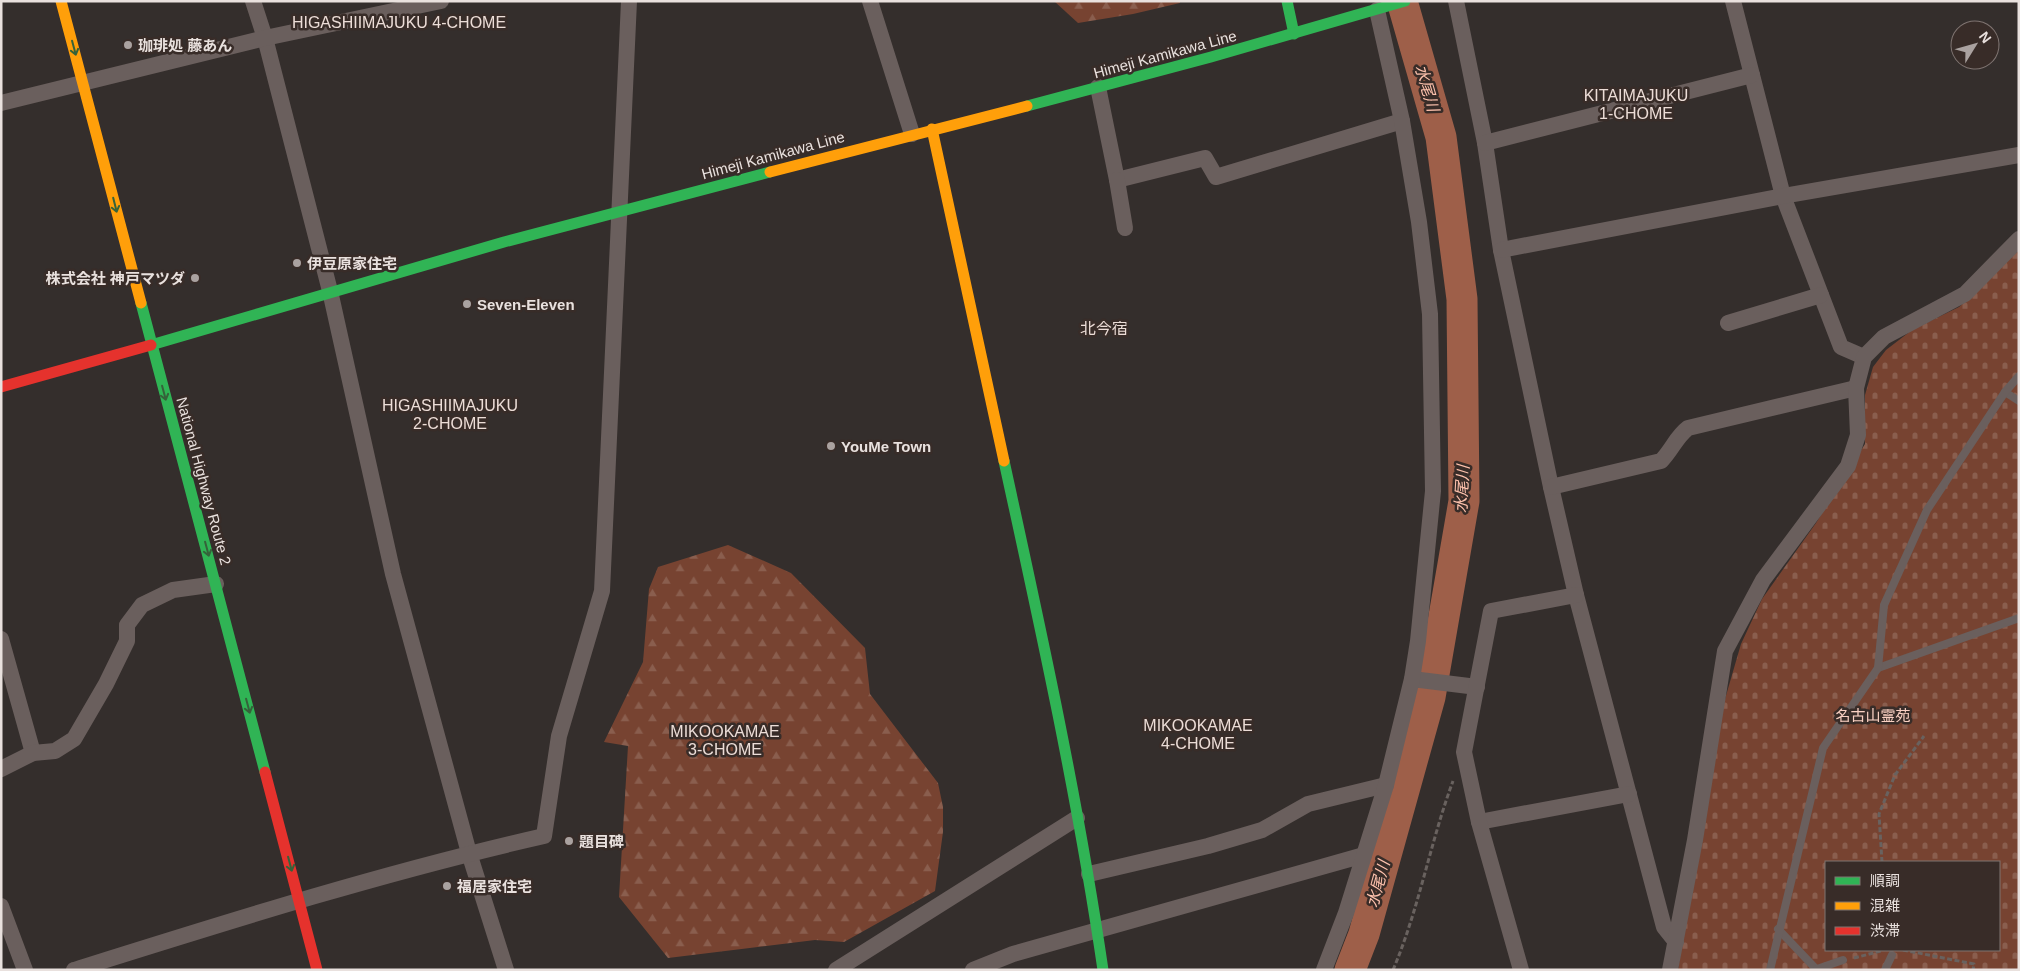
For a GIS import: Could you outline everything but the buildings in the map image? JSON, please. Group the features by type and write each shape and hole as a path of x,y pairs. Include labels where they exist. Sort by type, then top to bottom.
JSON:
{"main road":[{"name":"National Highway Route 2","path":"61,1 317,970"},
{"path":"1287,1 1294,34"},
{"name":"Himeji Kamikawa Line","path":"1,387 151,346 330,292 619,211 1098,87 1294,34 1405,1"},
{"path":"932,129 1048,661 1089,874 1103,970"}],"street":[{"path":"253,1 265,38 330,292 393,574 469,853 506,970"},
{"path":"1,103 265,38 441,1"},
{"path":"74,970 299,899 469,853 544,836 559,736 602,592 629,1"},
{"path":"870,1 912,134"},
{"path":"1456,1 1485,142 1501,250 1576,595 1664,927 1676,942"},
{"path":"1733,1 1783,196 1841,347 1864,357"},
{"path":"1324,970 1346,913 1386,785 1412,679 1418,640 1433,491 1430,314 1419,222 1380,9"},
{"path":"1485,142 1752,75"},
{"path":"1098,87 1125,228"},
{"path":"1117,180 1205,158 1216,177 1402,121"},
{"path":"1501,250 1783,196 2019,155"},
{"path":"1670,970 1726,651 1763,580 1848,466 1858,435 1856,388 1864,357 1884,337 1965,294 2019,239"},
{"path":"1728,323 1821,295"},
{"path":"1551,487 1661,461 1670,452 1679,435 1688,428 1856,388"},
{"path":"1,769 33,753 56,751 74,739 128,641 126,625 142,605 173,590 216,584"},
{"path":"1521,970 1479,822 1464,752 1491,612 1576,595"},
{"path":"1,639 33,753"},
{"path":"1412,679 1477,686"},
{"path":"1089,874 1208,846 1262,830 1308,804 1386,785"},
{"path":"1479,822 1630,794"},
{"path":"836,970 1077,818"},
{"path":"973,970 1013,954 1364,855"},
{"path":"1,906 25,970"}],"lane":[{"path":"1770,970 1778,930 1823,748 1878,668 1884,605 1927,510 2005,392 2019,376"},
{"path":"2005,392 2019,401"},
{"path":"1878,668 2019,618"},
{"path":"1778,930 1817,969 1843,960"},
{"path":"1885,970 1890,952"}],"path":[{"path":"1882,861 1879,814 1896,775 1924,736"},
{"path":"1393,970 1404,946 1434,836 1454,779"},
{"path":"1905,951 1974,964 1973,970"},
{"path":"1843,960 1890,952"}],"green space":[{"path":"1054,1 1180,1 1180,3 1133,14 1078,23"},
{"name":"名古山霊苑","path":"2019,248 2019,970 1678,970 1716,730 1741,644 1762,599 1816,523 1865,444 1865,395 1873,367 1886,350 1912,330 1959,307"},
{"path":"728,545 791,573 865,648 870,694 938,783 943,807 943,832 935,891 844,942 815,940 668,958 619,897 628,746 604,742 643,662 649,589 658,567"}],"waterway":[{"name":"水尾川","path":"1350,970 1364,934 1430,697 1464,501 1462,299 1441,137 1402,1"}],"traffic: fast":[{"path":"1287,1 1294,34"},
{"path":"1027,106 1211,57 1405,1"},
{"path":"151,345 504,242 770,172"},
{"path":"141,303 265,772"},
{"path":"1004,461 1070,778 1103,970"}],"traffic: slow":[{"path":"61,1 141,303"},
{"path":"770,172 1027,106"},
{"path":"932,129 1004,461"}],"traffic: jam":[{"path":"1,387 151,345"},
{"path":"265,772 317,970"}],"place":[{"name":"珈琲処 藤あん","path":"128,45"},
{"name":"伊豆原家住宅","path":"297,263"},
{"name":"株式会社 神戸マツダ","path":"195,278"},
{"name":"Seven-Eleven","path":"467,304"},
{"name":"YouMe Town","path":"831,446"},
{"name":"題目碑","path":"569,841"},
{"name":"福居家住宅","path":"447,886"}],"district":[{"name":"HIGASHIIMAJUKU 4-CHOME","path":"399,22"},
{"name":"KITAIMAJUKU 1-CHOME","path":"1636,104"},
{"name":"北今宿","path":"1104,328"},
{"name":"HIGASHIIMAJUKU 2-CHOME","path":"450,414"},
{"name":"MIKOOKAMAE 4-CHOME","path":"1198,734"},
{"name":"MIKOOKAMAE 3-CHOME","path":"725,740"}]}
